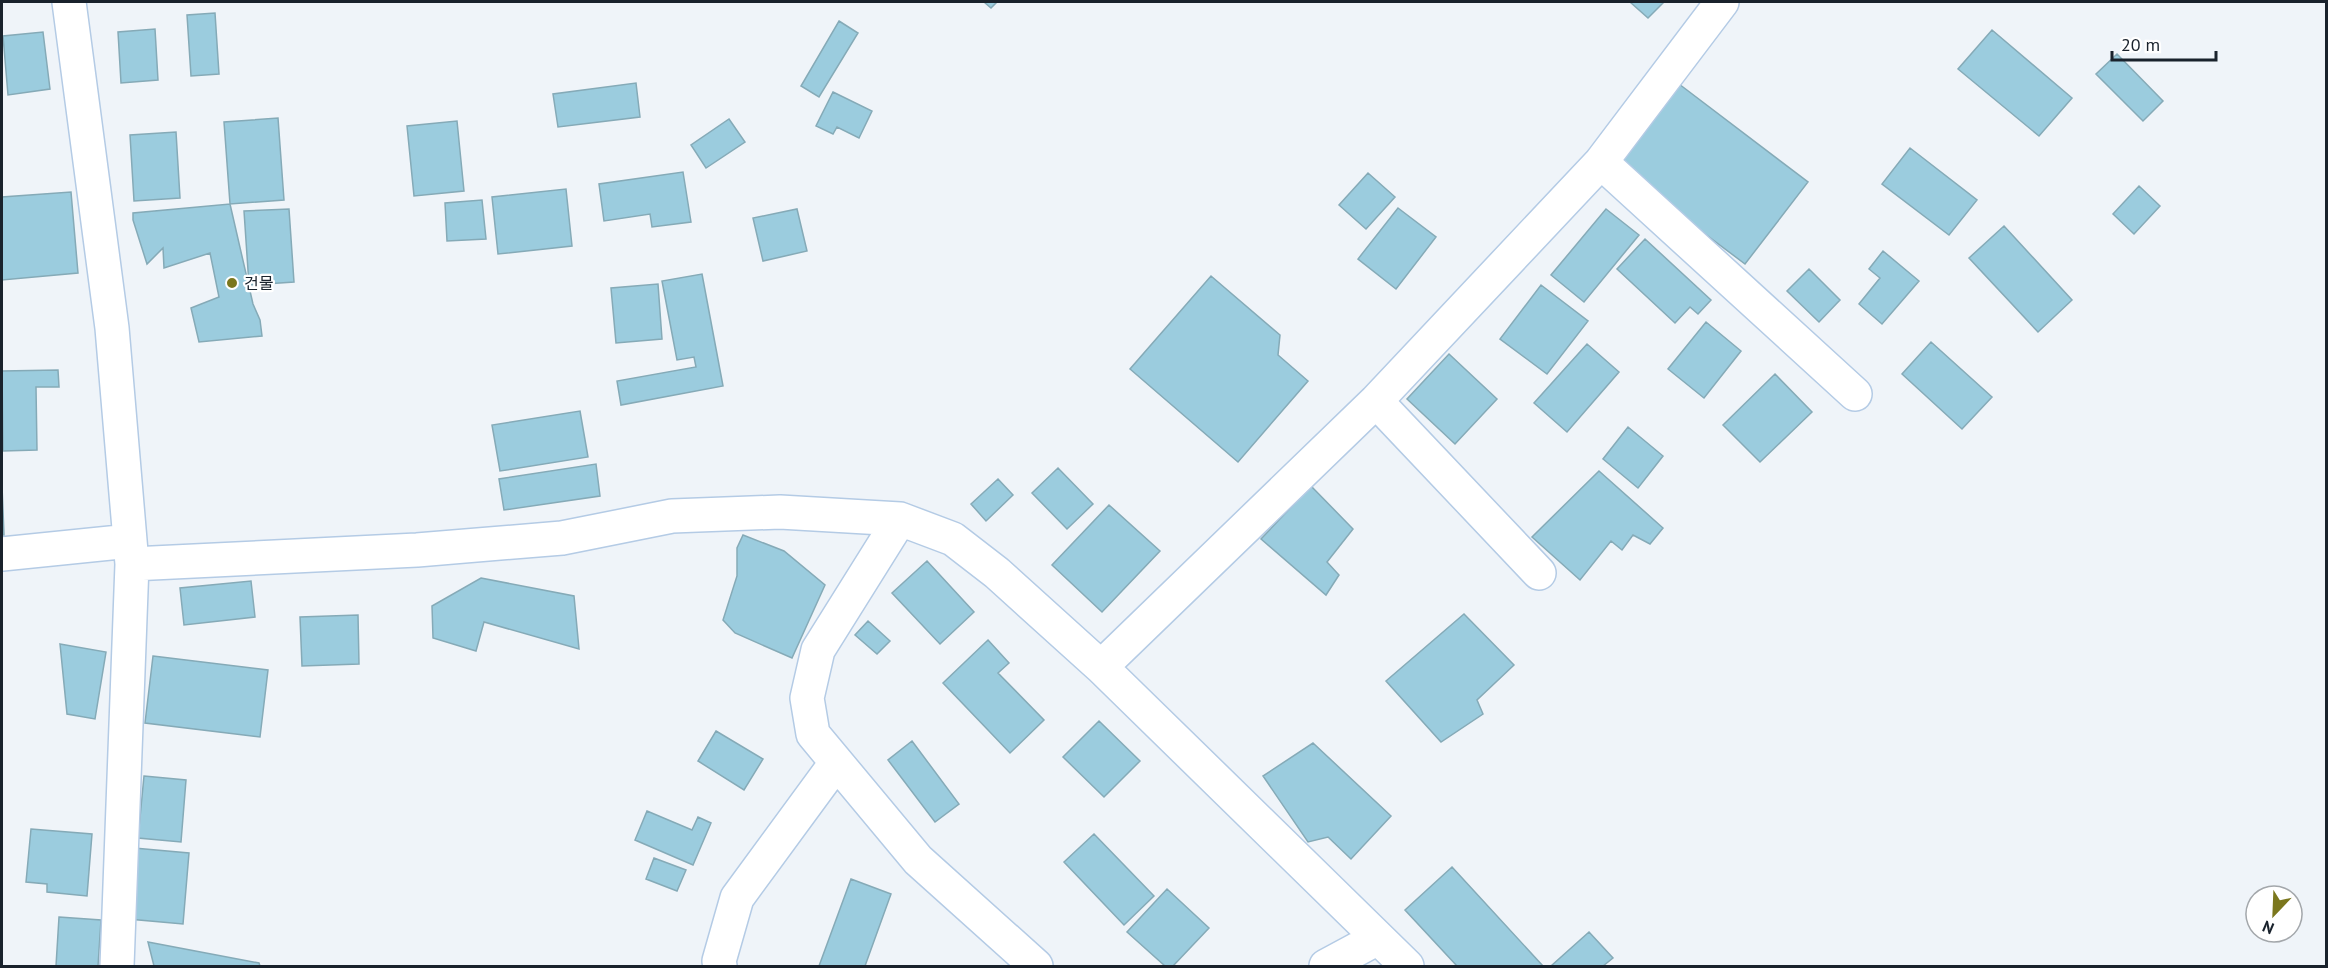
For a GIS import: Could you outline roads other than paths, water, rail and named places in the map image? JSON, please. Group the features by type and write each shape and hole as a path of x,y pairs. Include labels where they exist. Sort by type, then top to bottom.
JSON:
{"street":[{"path":"69,2 112,328 131,553 117,966"},
{"path":"1101,666 1376,401 1601,162 1722,2"},
{"path":"1601,162 1855,394"},
{"path":"1376,401 1539,573"},
{"path":"2,554 417,550 562,538 672,516 780,512 900,519 953,539 997,573 1101,666 1407,966"},
{"path":"900,519 818,650 807,698 813,734 918,860 1036,966"},
{"path":"720,966 719,961 737,898 836,763"},
{"path":"1326,966 1378,938"}],"place":[{"name":"건물","path":"232,283"}]}
